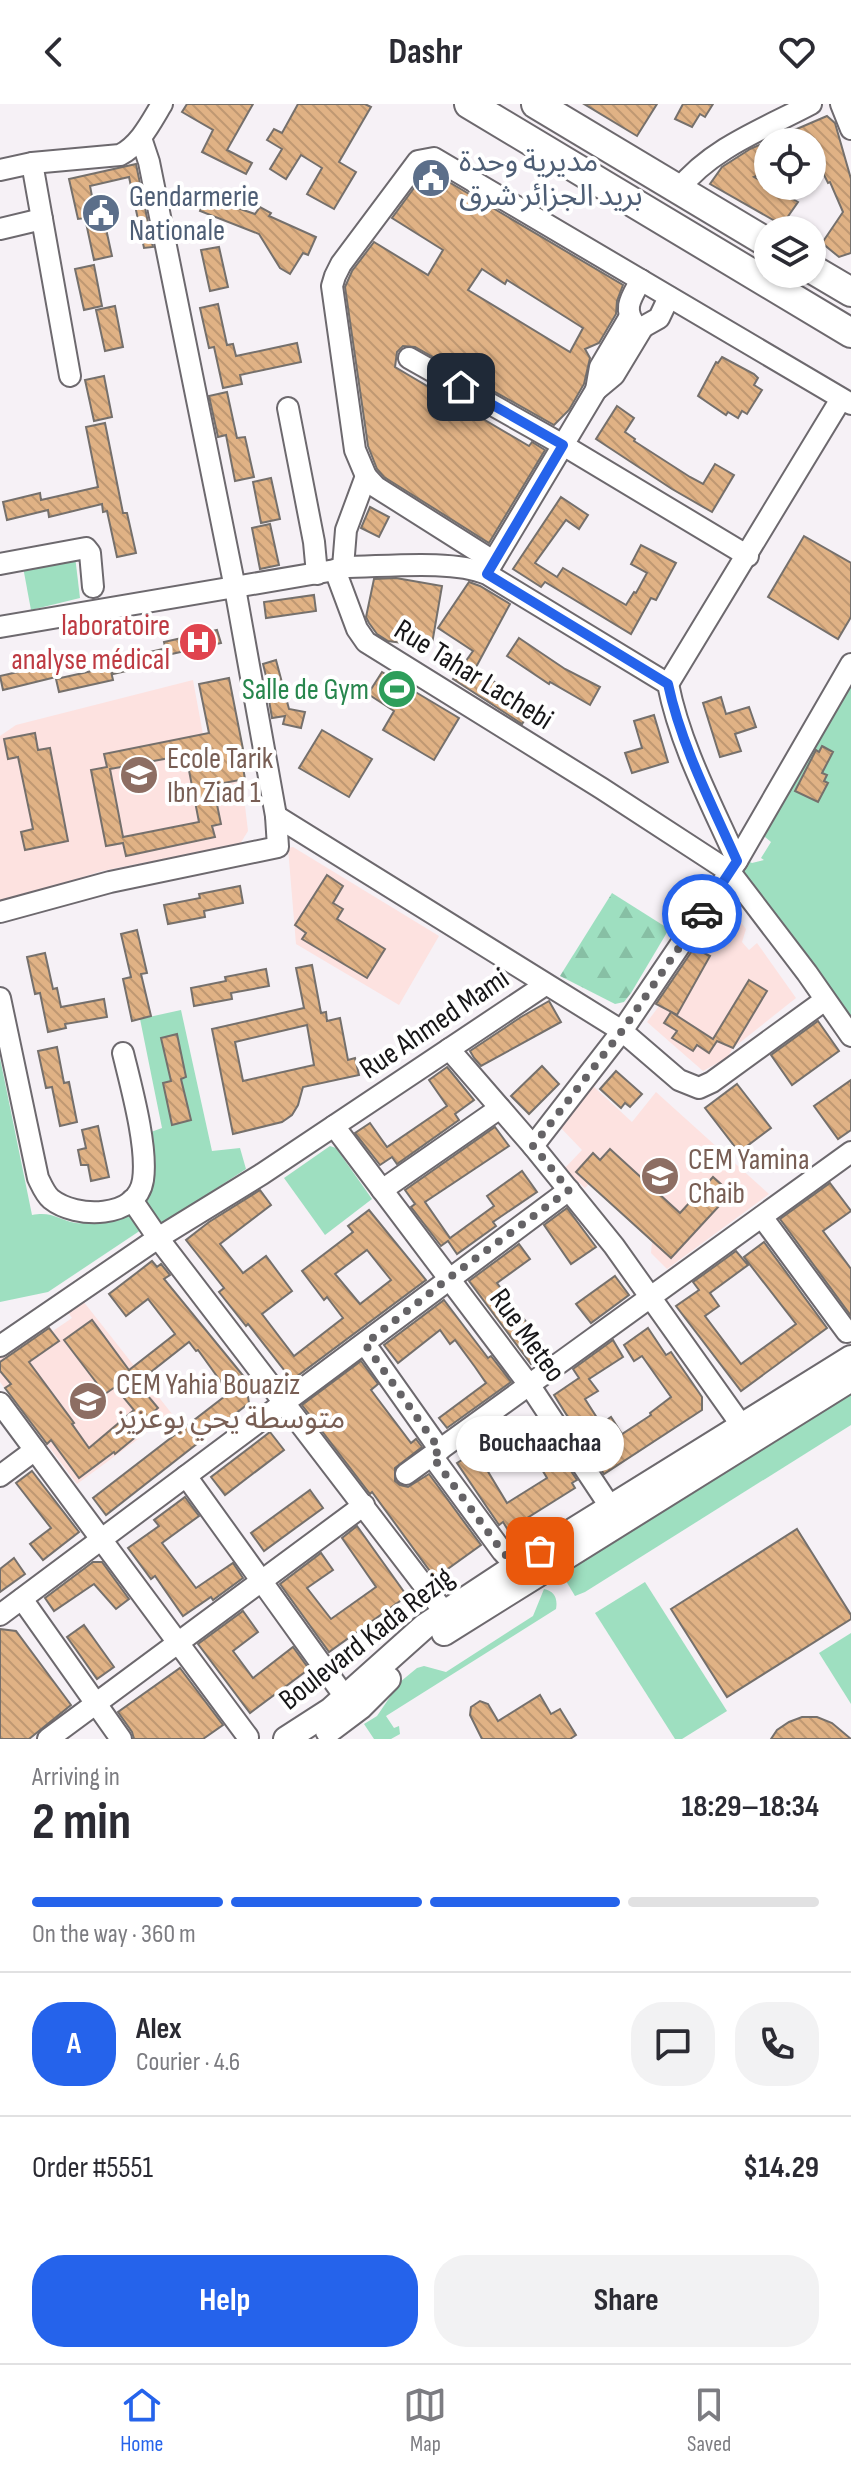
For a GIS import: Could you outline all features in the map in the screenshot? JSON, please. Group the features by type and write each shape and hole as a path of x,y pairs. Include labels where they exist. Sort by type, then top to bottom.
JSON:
{"highway":[{"path":"469,104 851,333"},
{"path":"536,104 754,235"}],"main road":[{"name":"Boulevard Kada Rezig","path":"316,1739 360,1707 438,1636 611,1508 851,1358"},
{"name":"Boulevard Kada Rezig","path":"286,1739 331,1710 414,1635 445,1613 525,1572 851,1379"}],"street":[{"path":"0,170 32,163 120,155 141,138 162,104"},
{"path":"679,189 693,171 718,154 811,104"},
{"path":"841,104 851,129"},
{"path":"0,912 110,882 278,847 276,816 235,588 149,162 141,138"},
{"path":"668,684 490,568 366,476 355,450 332,286 341,264 418,161 434,158 846,402 668,684 672,704 734,867"},
{"path":"32,163 70,376"},
{"path":"0,229 42,219"},
{"path":"636,322 629,304 641,280"},
{"path":"490,568 596,390 600,367 636,322 659,318 669,297"},
{"path":"409,358 563,445 748,556"},
{"path":"288,408 314,542 332,571"},
{"path":"332,571 366,476"},
{"path":"0,564 86,548 90,553 93,587"},
{"path":"0,627 332,571 453,565 490,568"},
{"name":"Rue Tahar Lachebi","path":"332,571 357,629 366,642 734,867 851,1036"},
{"path":"533,1146 622,1031 734,867 851,664"},
{"path":"276,816 545,985"},
{"name":"Rue Ahmed Mami","path":"0,1346 158,1238 262,1174 545,985 622,1031 679,1080 699,1088 712,1082 825,1000"},
{"path":"0,998 38,1178 49,1198 70,1208 92,1213 117,1208 137,1195 143,1181 143,1163 123,1053"},
{"path":"449,1049 569,1190 651,1297 742,1426"},
{"path":"382,1190 500,1108"},
{"name":"Rue Meteo","path":"334,1126 530,1386 611,1508"},
{"path":"406,1474 851,1152"},
{"path":"0,1615 569,1190"},
{"path":"132,1200 445,1613"},
{"path":"762,1217 847,1332"},
{"path":"365,1344 502,1551 525,1572"},
{"path":"0,1403 248,1737"},
{"path":"0,1476 35,1450"},
{"path":"186,1476 345,1697"},
{"path":"48,1739 364,1505"},
{"path":"22,1599 121,1739"}],"shaded area":[{"name":"Ecole Tarik Ibn Ziad 1","path":"193,680 211,778 241,772 248,831 240,844 102,871 0,903 0,736 16,725"},
{"path":"293,847 439,936 399,1005 296,944 288,848"},
{"path":"725,901 746,929 742,942 749,950 757,943 796,998 733,1048 727,1058 703,1071 647,1022 659,1006 653,1002 658,992 664,994 691,946"},
{"name":"CEM Yamina Chaib","path":"593,1086 632,1122 656,1092 769,1194 667,1269 651,1253 652,1242 589,1184 585,1188 564,1169 582,1150 559,1126"},
{"name":"CEM Yahia Bouaziz متوسطة يحي بوعزيز","path":"83,1301 172,1414 77,1484 0,1382 0,1356 46,1322 53,1331 72,1318 68,1312"}],"green space":[{"path":"75,556 80,598 31,610 23,567"},
{"path":"851,677 851,1020 737,866 742,858 752,863 764,860 761,858 771,842 758,831"},
{"path":"612,893 669,929 631,993 624,1002 615,1004 560,976"},
{"path":"181,1010 212,1151 240,1148 246,1169 160,1225 142,1201 155,1167 151,1132 162,1128 140,1019"},
{"path":"0,1058 32,1215 50,1215 70,1222 89,1223 126,1210 141,1230 48,1292 0,1302"},
{"path":"330,1146 336,1148 372,1199 325,1235 284,1178"},
{"path":"851,1394 851,1425 575,1596 566,1581 575,1566"},
{"path":"645,1582 727,1711 682,1739 675,1739 595,1613"},
{"path":"544,1589 554,1596 556,1609 386,1716 394,1728 399,1726 400,1734 391,1739 374,1739 364,1724 377,1716 400,1682 424,1666 446,1672 533,1616"},
{"path":"851,1633 851,1704 819,1653"}],"building":[{"path":"187,104 253,104 227,150 252,163 246,174 202,152 213,130 182,112"},
{"path":"298,104 365,104 371,107 339,162 356,172 334,209 307,194 322,168 301,155 286,179 270,169 282,149 267,140 274,129 282,133"},
{"path":"584,104 657,104 637,136"},
{"path":"683,104 713,104 705,117 700,114 692,127 675,119"},
{"path":"827,116 835,123 851,179 851,253 839,257 826,246 826,237 843,212 826,179 826,128 799,128"},
{"path":"754,147 754,200 794,200 798,202 788,216 766,216 710,184 722,167"},
{"path":"136,164 153,247 144,248 129,177 90,186 96,217 103,215 112,256 94,260 85,218 78,219 69,179"},
{"path":"432,172 623,285 616,314 599,343 585,349 590,358 584,384 569,410 554,425 415,347 403,346 397,352 395,367 529,446 532,442 545,450 489,543 384,477 377,469 368,446 345,287 352,271 374,242 428,275 443,250 392,218 425,173","holes":["482,269 505,284 507,280 583,328 570,352 468,290"]},
{"path":"205,197 255,214 260,207 271,213 269,216 316,237 308,255 303,253 290,274 280,268 259,234 200,211"},
{"path":"219,247 228,287 210,291 201,250"},
{"path":"94,265 102,306 84,310 75,269"},
{"path":"218,304 227,345 233,344 236,356 297,343 301,362 240,375 242,384 223,388 214,347 209,348 200,308"},
{"path":"115,306 123,347 105,351 96,310"},
{"path":"722,357 754,374 758,378 754,385 762,390 747,414 742,411 738,418 728,412 726,415 698,396 716,362"},
{"path":"104,376 112,417 94,421 85,380"},
{"path":"227,392 237,438 245,437 254,477 235,481 226,435 218,437 209,396"},
{"path":"617,406 634,418 625,432 634,441 690,477 703,484 715,464 734,475 712,512 596,439"},
{"path":"105,423 123,513 127,513 136,553 117,557 107,511 103,512 102,504 49,517 48,510 7,520 3,502 40,493 41,500 98,487 86,427"},
{"path":"271,478 280,519 261,523 253,482"},
{"path":"561,497 588,515 579,529 566,520 535,563 557,577 563,568 626,605 647,573 631,564 641,545 676,563 656,600 651,598 631,634 545,582 541,587 513,569"},
{"path":"370,507 389,517 379,537 361,528"},
{"path":"270,524 279,565 260,569 252,528"},
{"path":"804,536 851,563 851,617 838,639 768,597"},
{"path":"396,578 442,586 432,644 425,646 388,641 377,634 369,623 366,617 374,579"},
{"path":"469,582 510,604 475,669 533,707 522,724 453,679 473,651 438,628"},
{"path":"314,595 316,611 266,618 264,602"},
{"path":"217,630 221,643 167,655 164,642"},
{"path":"519,638 565,669 600,687 590,705 549,684 507,656"},
{"path":"163,649 166,662 113,674 110,661"},
{"path":"276,660 289,709 305,712 301,728 283,724 285,716 272,718 269,700 272,700 263,664"},
{"path":"53,664 56,677 3,690 0,676"},
{"path":"110,667 113,680 59,692 56,679"},
{"path":"382,672 459,718 434,760 383,730 394,711 368,694"},
{"path":"229,678 243,749 240,750 245,779 213,785 221,824 212,826 215,837 126,856 123,843 106,846 91,770 107,767 104,754 209,733 199,684","holes":["186,755 199,822 123,837 110,769"]},
{"path":"721,697 726,714 749,707 756,727 735,734 741,751 720,757 703,703"},
{"path":"654,715 668,762 632,773 625,753 642,748 634,721"},
{"path":"322,730 372,759 349,797 299,768"},
{"path":"35,733 38,750 50,748 68,841 25,850 21,832 33,829 18,757 8,759 4,739"},
{"path":"822,746 833,752 822,773 827,775 824,781 828,783 818,802 795,791 816,750 819,752"},
{"path":"327,875 343,886 333,903 343,909 337,919 385,949 367,978 302,939 306,933 295,925"},
{"path":"240,886 243,903 204,911 205,917 168,924 164,905"},
{"path":"137,930 147,973 141,974 151,1016 132,1021 123,979 131,977 121,934"},
{"path":"694,948 710,956 677,1015 656,1004"},
{"path":"45,953 53,989 57,988 61,1007 104,999 107,1017 65,1024 66,1028 48,1032 40,993 35,994 27,957"},
{"path":"312,965 321,1013 326,1012 327,1021 340,1018 348,1060 355,1058 359,1075 303,1087 292,1115 282,1122 233,1134 212,1029 304,1008 296,968","holes":["307,1025 314,1065 243,1081 235,1042"]},
{"path":"266,969 269,986 231,993 232,999 194,1006 191,988"},
{"path":"749,980 767,991 733,1048 717,1041 709,1053 697,1045 693,1051 672,1038 677,1031 664,1023 671,1012 713,1039"},
{"path":"549,1001 561,1022 481,1066 474,1058 470,1051"},
{"path":"818,1021 839,1051 792,1085 771,1055"},
{"path":"177,1034 186,1077 181,1079 191,1120 172,1125 163,1083 171,1081 161,1038"},
{"path":"57,1047 64,1083 69,1082 77,1122 60,1126 52,1087 46,1088 38,1051"},
{"path":"542,1066 559,1084 529,1114 511,1096"},
{"path":"447,1067 474,1100 455,1114 459,1120 397,1164 392,1157 380,1165 355,1133 370,1123 387,1147 447,1106 429,1080"},
{"path":"616,1071 642,1094 630,1107 625,1103 621,1108 600,1089"},
{"path":"851,1080 851,1130 838,1139 814,1106"},
{"path":"737,1084 771,1128 739,1152 705,1108"},
{"path":"98,1126 109,1177 91,1181 88,1165 81,1165 78,1150 86,1148 82,1130"},
{"path":"495,1127 509,1146 425,1202 450,1238 494,1206 487,1196 522,1171 537,1192 493,1222 496,1226 457,1254 448,1241 441,1246 411,1207 415,1204 405,1190"},
{"path":"610,1149 680,1213 713,1177 731,1193 671,1258 576,1172 593,1153 600,1160"},
{"path":"830,1183 851,1211 823,1231 851,1269 851,1316 780,1219"},
{"path":"260,1190 271,1205 220,1244 243,1273 266,1256 292,1291 262,1314 294,1356 343,1318 327,1297 324,1300 302,1271 353,1232 348,1226 369,1210 426,1280 292,1380 219,1292 224,1288 186,1240","holes":["367,1250 391,1280 360,1304 335,1274"]},
{"path":"567,1208 596,1247 571,1264 544,1225"},
{"path":"764,1242 827,1328 741,1391 676,1306 699,1290 693,1282 736,1251 748,1265 710,1293 719,1306 705,1316 741,1364 796,1324 744,1257"},
{"path":"519,1244 530,1259 497,1283 548,1351 531,1364 469,1281"},
{"path":"152,1261 157,1267 161,1264 170,1275 164,1279 245,1378 249,1403 106,1515 93,1498 229,1393 189,1342 137,1383 158,1408 140,1424 144,1430 79,1478 51,1440 47,1444 5,1388 11,1384 0,1371 0,1362 49,1328 59,1341 29,1362 89,1448 134,1410 115,1387 105,1394 64,1340 92,1320 129,1370 175,1334 148,1299 126,1316 109,1294"},
{"path":"615,1276 629,1295 591,1323 576,1304"},
{"path":"444,1300 488,1358 491,1356 511,1382 447,1428 439,1418 486,1383 455,1340 450,1344 440,1330 398,1363 384,1345"},
{"path":"648,1328 666,1355 671,1352 702,1397 702,1410 604,1474 554,1395 579,1378 573,1369 613,1340 623,1357 589,1379 598,1391 585,1399 601,1424 611,1417 622,1434 651,1415 671,1397 642,1356 634,1361 624,1345"},
{"path":"361,1361 378,1384 371,1390 411,1443 416,1439 422,1447 395,1468 395,1481 408,1487 429,1474 481,1545 435,1578 372,1492 370,1494 302,1405"},
{"path":"536,1419 577,1480 572,1483 575,1488 508,1530 503,1522 499,1525 457,1463 465,1458 461,1451 505,1422 509,1428 518,1422 522,1428","holes":["503,1446 518,1469 535,1458 547,1478 507,1503 481,1460"]},
{"path":"270,1432 284,1450 225,1495 211,1477"},
{"path":"32,1471 79,1532 43,1560 30,1544 51,1528 16,1483"},
{"path":"310,1490 323,1508 264,1551 251,1533"},
{"path":"185,1497 199,1516 162,1543 196,1588 233,1563 243,1578 213,1600 211,1597 183,1616 155,1576 151,1579 128,1548 159,1526 154,1520"},
{"path":"357,1526 407,1596 329,1652 280,1584 321,1553 333,1570 307,1588 331,1619 376,1587 342,1538"},
{"path":"797,1529 851,1619 727,1697 671,1609"},
{"path":"14,1558 25,1574 0,1592 0,1569"},
{"path":"93,1562 102,1562 129,1599 116,1609 94,1584 54,1611 45,1598"},
{"path":"243,1611 258,1632 233,1651 253,1678 293,1647 309,1669 250,1713 198,1644"},
{"path":"84,1625 114,1667 97,1679 67,1637"},
{"path":"0,1629 16,1631 71,1705 29,1739 0,1739"},
{"path":"180,1668 223,1725 203,1739 134,1739 118,1712"},
{"path":"540,1695 551,1714 560,1709 576,1735 570,1739 482,1739 470,1715 471,1707 480,1701 488,1704 498,1721"},
{"path":"802,1717 817,1717 832,1723 851,1739 771,1739 777,1730"}],"way so far":[{"path":"540,1551 516,1566 502,1551 432,1456 440,1450 365,1344 569,1190 533,1146 622,1031 702,914"}],"place":[{"name":"مديرية وحدة بريد الجزائر شرق","path":"431,178"},
{"name":"Gendarmerie Nationale","path":"101,213"},
{"name":"laboratoire analyse médical","path":"198,642"},
{"name":"Salle de Gym","path":"397,689"},
{"name":"Ecole Tarik Ibn Ziad 1","path":"139,775"},
{"name":"CEM Yamina Chaib","path":"660,1176"},
{"name":"CEM Yahia Bouaziz متوسطة يحي بوعزيز","path":"88,1401"},
{"name":"Bouchaachaa","path":"540,1551"}],"route":[{"path":"461,387 563,445 487,574 668,684 672,704 697,769 737,861 702,914"}]}
